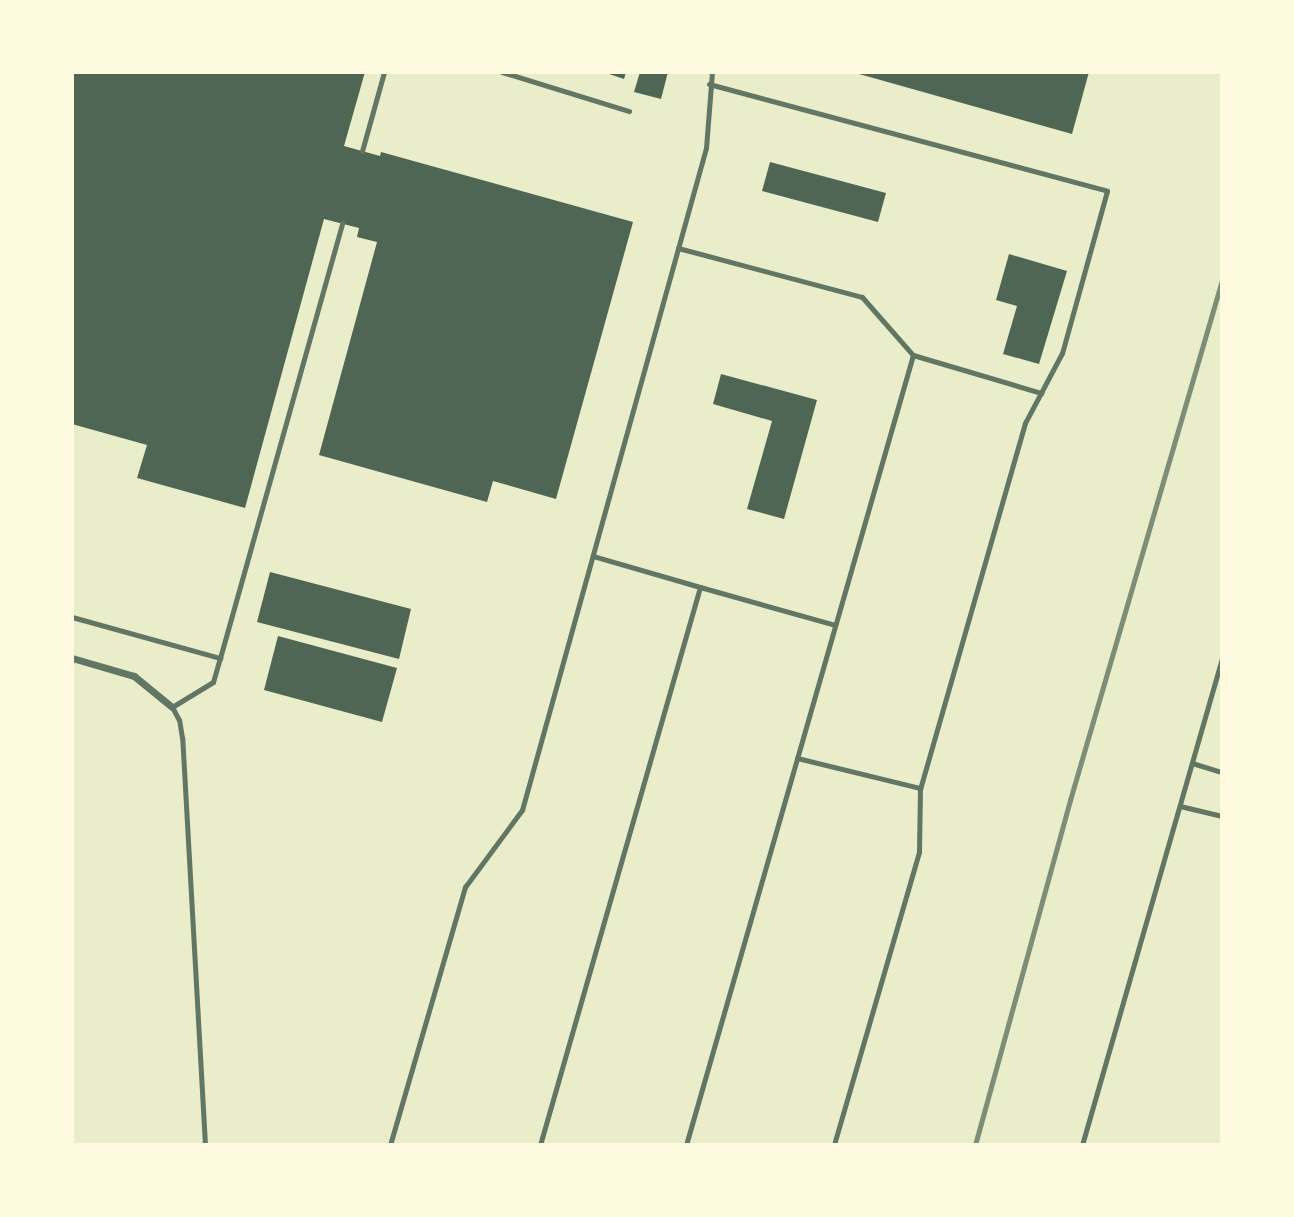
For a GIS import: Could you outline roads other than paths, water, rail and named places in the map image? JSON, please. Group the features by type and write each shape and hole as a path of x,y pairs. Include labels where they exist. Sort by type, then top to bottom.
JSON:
{"street":[{"path":"72,658 134,676 172,707"}],"lane":[{"path":"362,151 384,72"},
{"path":"502,72 629,111"},
{"path":"390,1145 465,887 522,810 706,148 712,72"},
{"path":"709,84 1107,191 1062,353 1025,423 920,788 919,852 834,1145"},
{"path":"205,1145 182,738 179,720 172,707 213,682 342,223"},
{"path":"678,248 862,297 913,355 1041,393"},
{"path":"686,1145 913,355"},
{"path":"593,556 835,625"},
{"path":"540,1145 701,587"},
{"path":"72,617 220,658"},
{"path":"1082,1145 1222,658"},
{"path":"797,758 920,788"},
{"path":"1192,763 1222,772"},
{"path":"1180,806 1222,816"}],"railway":[{"path":"975,1145 1070,800 1222,280"}]}
